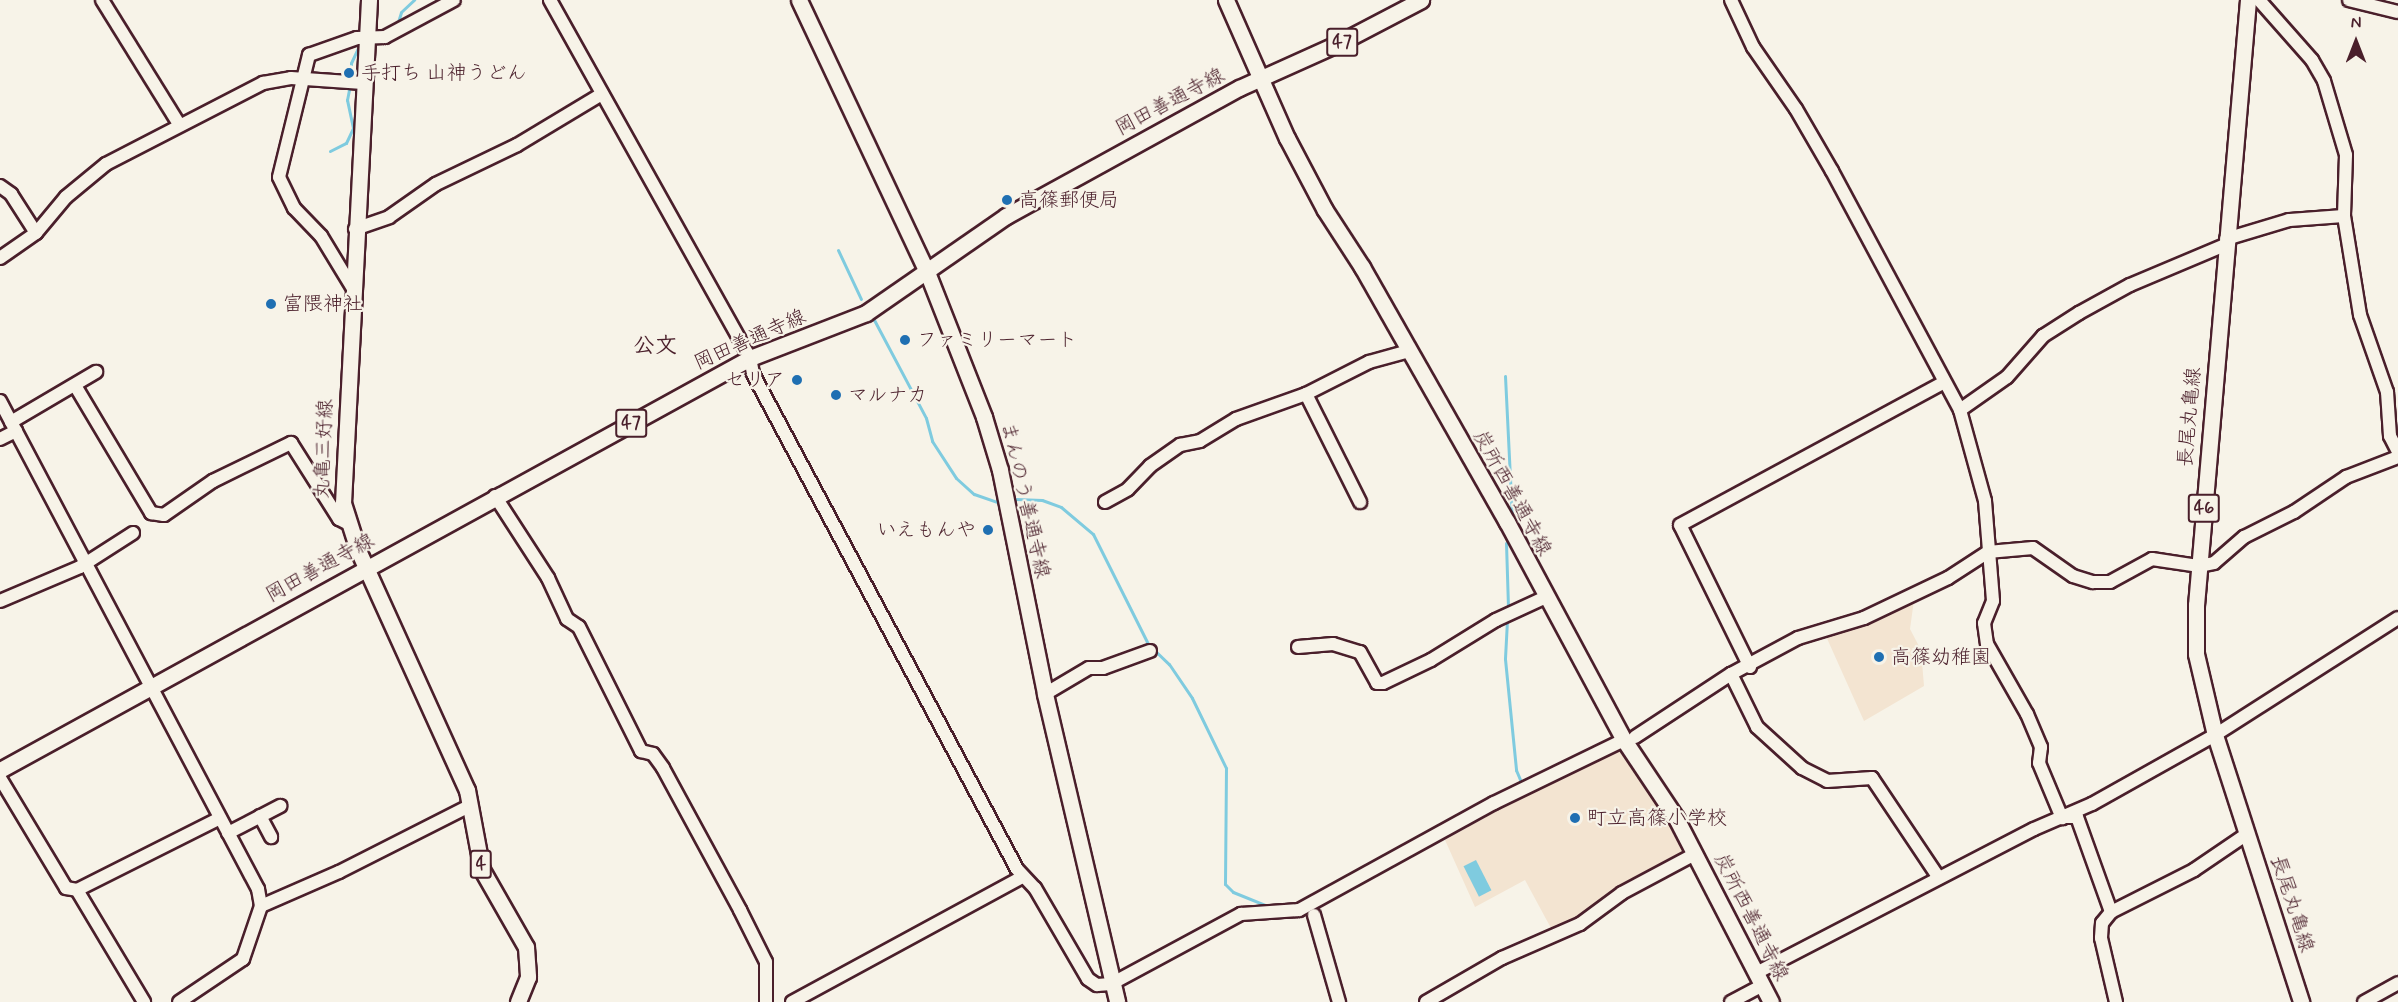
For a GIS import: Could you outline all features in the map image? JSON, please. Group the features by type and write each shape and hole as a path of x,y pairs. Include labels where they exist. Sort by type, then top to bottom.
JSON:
{"main road":[{"name":"丸亀三好線","path":"369,0 366,37 355,82 356,230 342,466 345,522 471,805 482,870 526,946 528,977 518,1002"},
{"name":"まんのう善通寺線","path":"799,0 927,272 1000,470 1045,694 1117,1002"},
{"name":"炭所西善通寺線","path":"1226,0 1260,77 1320,200 1409,351 1546,597 1695,854 1762,978 1771,1002"},
{"name":"岡田善通寺線","path":"0,770 365,566 750,358 866,313 1006,216 1260,77 1337,45 1421,0"},
{"name":"長尾丸亀線","path":"2248,0 2225,242 2199,567 2196,654 2215,735 2301,1002"}],"street":[{"path":"102,0 178,124"},
{"path":"352,287 321,236 294,208 279,177 306,79 309,55 318,49 366,37 385,37 454,0"},
{"path":"550,0 750,358 759,385 1022,877 1035,888 1088,979 1097,985 1111,984 1224,920 1241,914 1299,910 1494,803 1630,739 1731,674 1750,667 1798,638 1863,618 1939,582 1988,552 2033,548 2073,576 2093,582 2110,582 2152,559 2199,567 2214,563 2244,537 2294,512 2346,477 2398,454 2390,436 2386,392 2360,315 2344,216 2346,156 2324,81 2312,60 2259,0"},
{"path":"1731,0 1753,47 1797,109 1832,171 1960,410 1985,501 1993,601 1984,623 1987,644 2027,714 2041,747 2039,763 2062,818"},
{"path":"2349,0 2398,12"},
{"path":"0,258 36,233 66,198 106,164 178,124 263,83 306,79 355,82"},
{"path":"356,230 389,217 436,184 517,145 602,94"},
{"path":"0,186 11,194 36,233"},
{"path":"1960,410 2007,377 2043,336 2130,285 2225,242 2289,220 2344,216"},
{"path":"1105,502 1128,489 1150,466 1180,445 1200,441 1256,410 1306,394 1369,362 1409,351"},
{"path":"0,439 14,426 96,372"},
{"path":"1750,667 1680,525 1944,382"},
{"path":"76,387 151,513 164,515 213,481 291,443 339,519 345,522"},
{"path":"1306,394 1360,502"},
{"path":"0,401 258,890 261,906 243,959 179,1002"},
{"path":"495,496 548,578 567,619 579,627 641,751 652,754 663,768 740,910 766,962 766,1002"},
{"path":"0,601 86,563 133,534"},
{"path":"1298,647 1333,644 1360,652 1377,683 1383,683 1431,660 1496,620 1546,597"},
{"path":"1731,1002 1762,978 1939,878 2062,818 2215,735 2398,618"},
{"path":"1045,694 1089,668 1103,668 1150,651"},
{"path":"1731,674 1757,727 1802,768 1827,781 1872,778 1939,878"},
{"path":"0,778 66,888 77,890 220,818"},
{"path":"261,906 348,868 471,805"},
{"path":"228,833 280,806"},
{"path":"260,816 271,837"},
{"path":"2062,818 2077,817 2111,912"},
{"path":"2116,1002 2101,938 2102,923 2111,912 2194,870 2247,834"},
{"path":"1426,1002 1502,958 1580,924 1622,893 1695,854"},
{"path":"792,1002 1022,877"},
{"path":"77,890 144,1002"},
{"path":"1314,915 1339,1002"},
{"path":"2364,1002 2398,983"}],"shaded area":[{"name":"高篠幼稚園","path":"1914,600 1910,629 1921,650 1924,686 1864,721 1825,634 1879,618"},
{"name":"町立高篠小学校","path":"1624,748 1689,855 1577,921 1552,930 1525,880 1475,907 1445,840 1524,796"}],"water":[{"path":"1476,860 1491,890 1479,897 1464,866"}],"waterway":[{"path":"398,22 401,12 414,0"},
{"path":"351,78 351,63 360,44"},
{"path":"330,151 346,143 353,128 347,100 350,85"},
{"path":"838,250 861,299"},
{"path":"872,316 926,418 932,441 956,478 974,494 997,502"},
{"path":"1505,376 1512,518"},
{"path":"1012,499 1042,500 1061,507 1093,534 1148,644 1169,664 1192,698 1226,768 1225,884 1233,892 1267,906"},
{"path":"1506,543 1508,606"},
{"path":"1507,620 1505,659 1516,770 1522,784"}],"place":[{"name":"手打ち 山神うどん","path":"349,73"},
{"name":"高篠郵便局","path":"1007,200"},
{"name":"富隈神社","path":"271,304"},
{"name":"ファミリーマート","path":"905,340"},
{"name":"セリア","path":"797,380"},
{"name":"マルナカ","path":"836,395"},
{"name":"いえもんや","path":"988,530"},
{"name":"高篠幼稚園","path":"1879,657"},
{"name":"町立高篠小学校","path":"1575,818"}],"district":[{"name":"公文","path":"655,347"}]}
